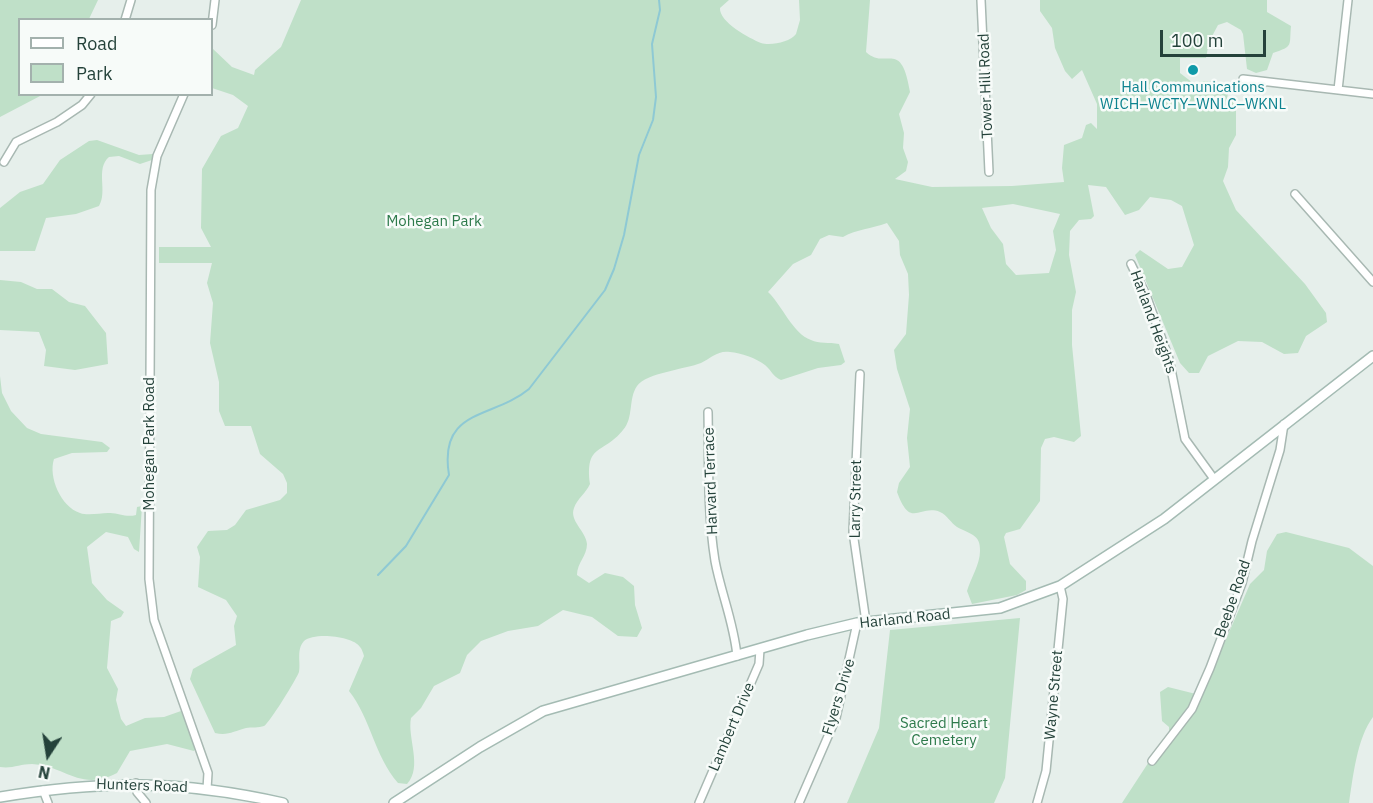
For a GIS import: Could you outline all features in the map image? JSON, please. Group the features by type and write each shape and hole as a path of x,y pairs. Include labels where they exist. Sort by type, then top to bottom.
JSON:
{"main road":[{"name":"Harland Road","path":"394,803 480,747 543,711 760,649 862,623 1000,608 1060,586 1164,519 1373,356"},
{"name":"Hunters Road","path":"0,797 86,784 136,783 207,789 284,803"}],"street":[{"path":"126,18 131,0"},
{"path":"213,18 215,0"},
{"name":"Tower Hill Road","path":"981,0 989,172"},
{"path":"1338,90 1348,0"},
{"path":"1243,79 1373,94"},
{"path":"4,162 16,142 57,122 82,105 89,96"},
{"name":"Mohegan Park Road","path":"183,96 157,156 151,190 150,579 154,620 208,773 207,789"},
{"path":"1295,194 1373,282"},
{"name":"Harland Heights","path":"1131,264 1146,295 1169,359 1185,439 1214,479"},
{"name":"Larry Street","path":"860,374 853,532 862,623"},
{"name":"Harvard Terrace","path":"708,412 709,520 716,564 735,634 737,656"},
{"name":"Beebe Road","path":"1152,761 1192,709 1210,668 1242,583 1252,541 1282,443 1284,424"},
{"name":"Wayne Street","path":"1037,803 1046,771 1063,599 1060,586"},
{"name":"Flyers Drive","path":"800,803 836,718 862,623"},
{"name":"Lambert Drive","path":"699,803 759,664 760,649"},
{"path":"136,783 137,792 146,803"},
{"path":"43,790 48,803"}],"green space":[{"path":"0,0 98,0 89,18 18,18 18,96 40,96 0,117"},
{"name":"Mohegan Park","path":"301,0 729,0 720,8 724,19 749,37 761,43 770,44 780,43 796,34 800,20 799,0 870,0 866,52 880,59 897,60 902,65 910,92 899,114 904,133 903,148 908,162 906,171 895,179 932,187 1012,186 1064,182 1062,168 1064,145 1082,138 1086,125 1091,123 1097,129 1097,104 1082,70 1072,79 1065,71 1055,48 1052,28 1040,11 1040,0 1267,0 1267,12 1291,26 1289,44 1284,49 1273,53 1267,70 1256,73 1247,69 1243,34 1241,30 1227,22 1218,25 1209,42 1206,58 1180,58 1180,73 1193,83 1205,81 1230,84 1227,98 1236,101 1236,135 1229,148 1228,167 1223,181 1236,210 1305,284 1326,313 1327,322 1306,336 1298,353 1284,354 1262,342 1238,341 1208,356 1199,373 1189,373 1180,363 1135,255 1140,250 1168,269 1182,267 1194,245 1182,206 1171,200 1150,197 1139,210 1125,215 1106,187 1088,185 1094,216 1091,219 1079,220 1070,231 1069,255 1076,292 1072,310 1072,345 1081,436 1074,442 1054,437 1045,439 1041,448 1040,501 1020,529 1006,533 1004,537 1010,564 1026,581 1026,590 1017,595 972,604 967,591 980,556 979,541 970,533 957,527 940,512 933,510 911,513 902,503 897,492 899,483 910,467 907,438 910,409 897,369 894,350 906,334 909,295 908,274 900,255 899,241 887,223 843,237 829,235 820,239 811,255 793,264 768,292 793,326 805,337 817,342 839,344 845,362 841,365 818,368 781,380 757,360 726,352 718,353 701,363 649,378 637,386 634,391 629,420 623,430 593,455 589,471 590,484 575,505 573,513 587,544 577,575 589,583 605,573 623,577 634,586 635,605 642,628 637,637 618,636 592,617 563,610 538,626 508,631 481,641 467,655 460,673 434,686 421,708 411,718 414,769 407,784 398,783 383,761 363,713 349,691 364,656 356,643 350,640 324,636 304,641 300,648 299,672 271,718 262,727 246,728 227,734 215,733 190,679 193,669 236,645 234,626 237,616 226,600 198,587 200,557 197,547 208,531 227,530 235,525 246,510 280,500 287,493 287,483 283,474 260,454 251,426 225,426 219,411 219,382 210,343 213,303 207,283 212,263 159,263 159,247 211,247 201,228 202,169 221,136 238,128 248,106 233,95 213,88 213,49 232,67 254,75 255,70 281,47","holes":["1013,204 1060,214 1053,231 1056,250 1049,273 1016,275 1006,264 1003,244 991,228 982,208"]},
{"path":"97,140 139,155 153,154 152,160 140,164 119,156 109,157 103,168 99,206 76,214 46,218 35,251 0,251 0,208 20,192 43,184 60,160 89,141"},
{"path":"0,280 21,282 37,289 52,289 69,302 85,306 106,333 108,364 75,370 44,366 46,350 39,332 0,330"},
{"path":"0,376 2,393 11,411 27,428 41,434 102,442 110,448 107,452 72,453 54,459 55,482 67,505 83,514 112,513 128,516 136,515 137,507 142,506 139,552 134,549 128,537 106,532 87,547 92,583 107,600 124,612 121,617 111,621 107,668 118,689 116,700 121,719 126,726 145,718 164,717 181,711 196,748 194,751 167,744 130,751 117,773 93,780 32,764 0,767"},
{"path":"1286,532 1349,548 1373,566 1373,717 1359,747 1349,803 1122,803 1156,751 1169,737 1169,727 1162,721 1160,692 1168,687 1196,694 1204,690 1250,584 1264,570 1267,551 1277,534"},
{"name":"Sacred Heart Cemetery","path":"1020,618 1005,778 994,803 847,803 879,728 890,630"}],"waterway":[{"path":"378,575 406,546 449,475 448,453 452,438 460,426 471,418 515,399 529,389 605,290 624,235 639,155 653,120 656,97 652,44 660,10 659,0"}],"place":[{"name":"Hall Communications WICH–WCTY–WNLC–WKNL","path":"1193,70"}]}
